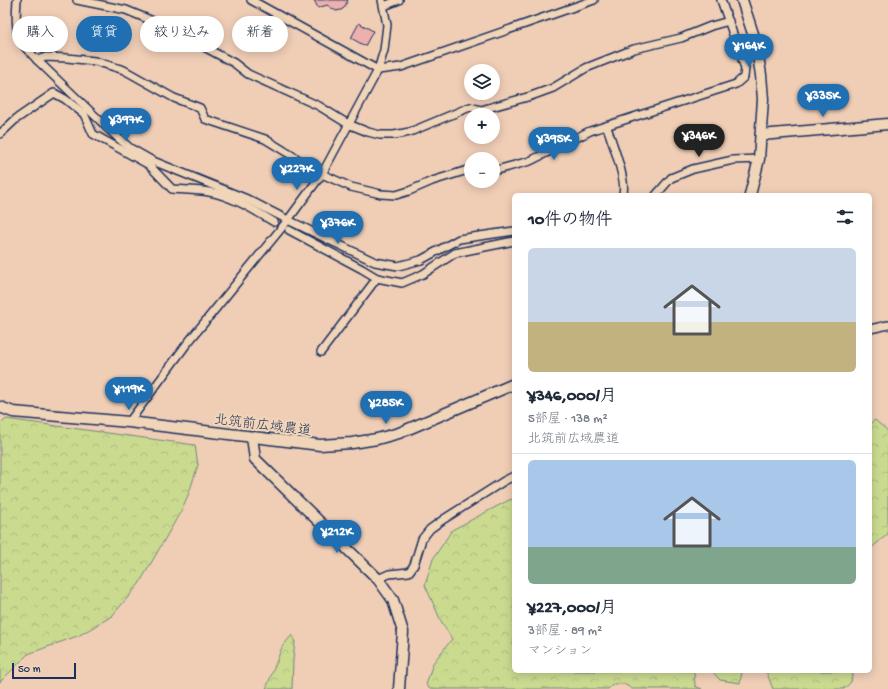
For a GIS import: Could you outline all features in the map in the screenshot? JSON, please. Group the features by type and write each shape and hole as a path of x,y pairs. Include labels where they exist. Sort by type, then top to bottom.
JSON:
{"street":[{"path":"17,0 16,10 19,39 37,60 130,148 153,161 247,199 375,262 398,266 421,260 459,239 512,231"},
{"path":"77,0 126,10 165,26 234,63 248,74 319,106 348,124 380,135 394,135 410,132 470,107 481,110 531,96 552,88 586,68 634,49 681,38 711,26 729,21"},
{"path":"251,0 378,70 401,67 594,0"},
{"path":"129,422 186,345 288,220 322,174 378,70 384,50 387,25 383,3 399,0"},
{"path":"500,169 530,162 590,131 736,84 744,77 745,68 721,0"},
{"path":"742,0 756,43 763,100 759,159 750,193"},
{"path":"37,60 46,57 96,61 124,70 174,98 200,108 205,119 265,139 322,174 351,187 381,194 396,195 464,170"},
{"path":"0,134 16,119 54,93 65,99 84,114 93,134 148,166 172,189 210,192 221,195 246,206 274,222"},
{"path":"761,134 888,124"},
{"path":"607,126 624,181 623,193"},
{"path":"658,193 671,178 693,170 733,160 759,159"},
{"path":"289,230 377,278 402,283 424,274 455,253 512,241"},
{"path":"427,257 435,266"},
{"path":"321,352 377,278"},
{"path":"872,329 888,325"},
{"name":"北筑前広域農道","path":"0,407 13,412 129,422 320,445 352,443 377,439 421,424 512,385"},
{"path":"252,437 255,459 378,578 393,600 403,632 399,689"},
{"path":"378,578 389,574 409,572 414,565 422,539 430,529 497,485 512,477"}],"green space":[{"path":"6,419 195,445 198,465 189,493 181,511 139,584 112,616 80,635 28,654 0,682 0,425"},
{"path":"875,420 888,431 888,534 872,547 872,422"},
{"path":"512,499 512,673 694,673 695,686 702,689 632,689 624,684 613,684 608,689 430,689 426,685 433,663 452,639 441,621 425,585 433,559 452,530"},
{"path":"292,635 295,642 292,689 266,689 282,647"},
{"path":"714,673 742,673 740,683 720,680"},
{"path":"767,673 853,673 851,682 844,689 773,689"}],"building":[{"path":"314,0 348,0 344,8 336,11 327,5 318,8"},
{"path":"359,23 373,31 365,46 351,38"}]}
